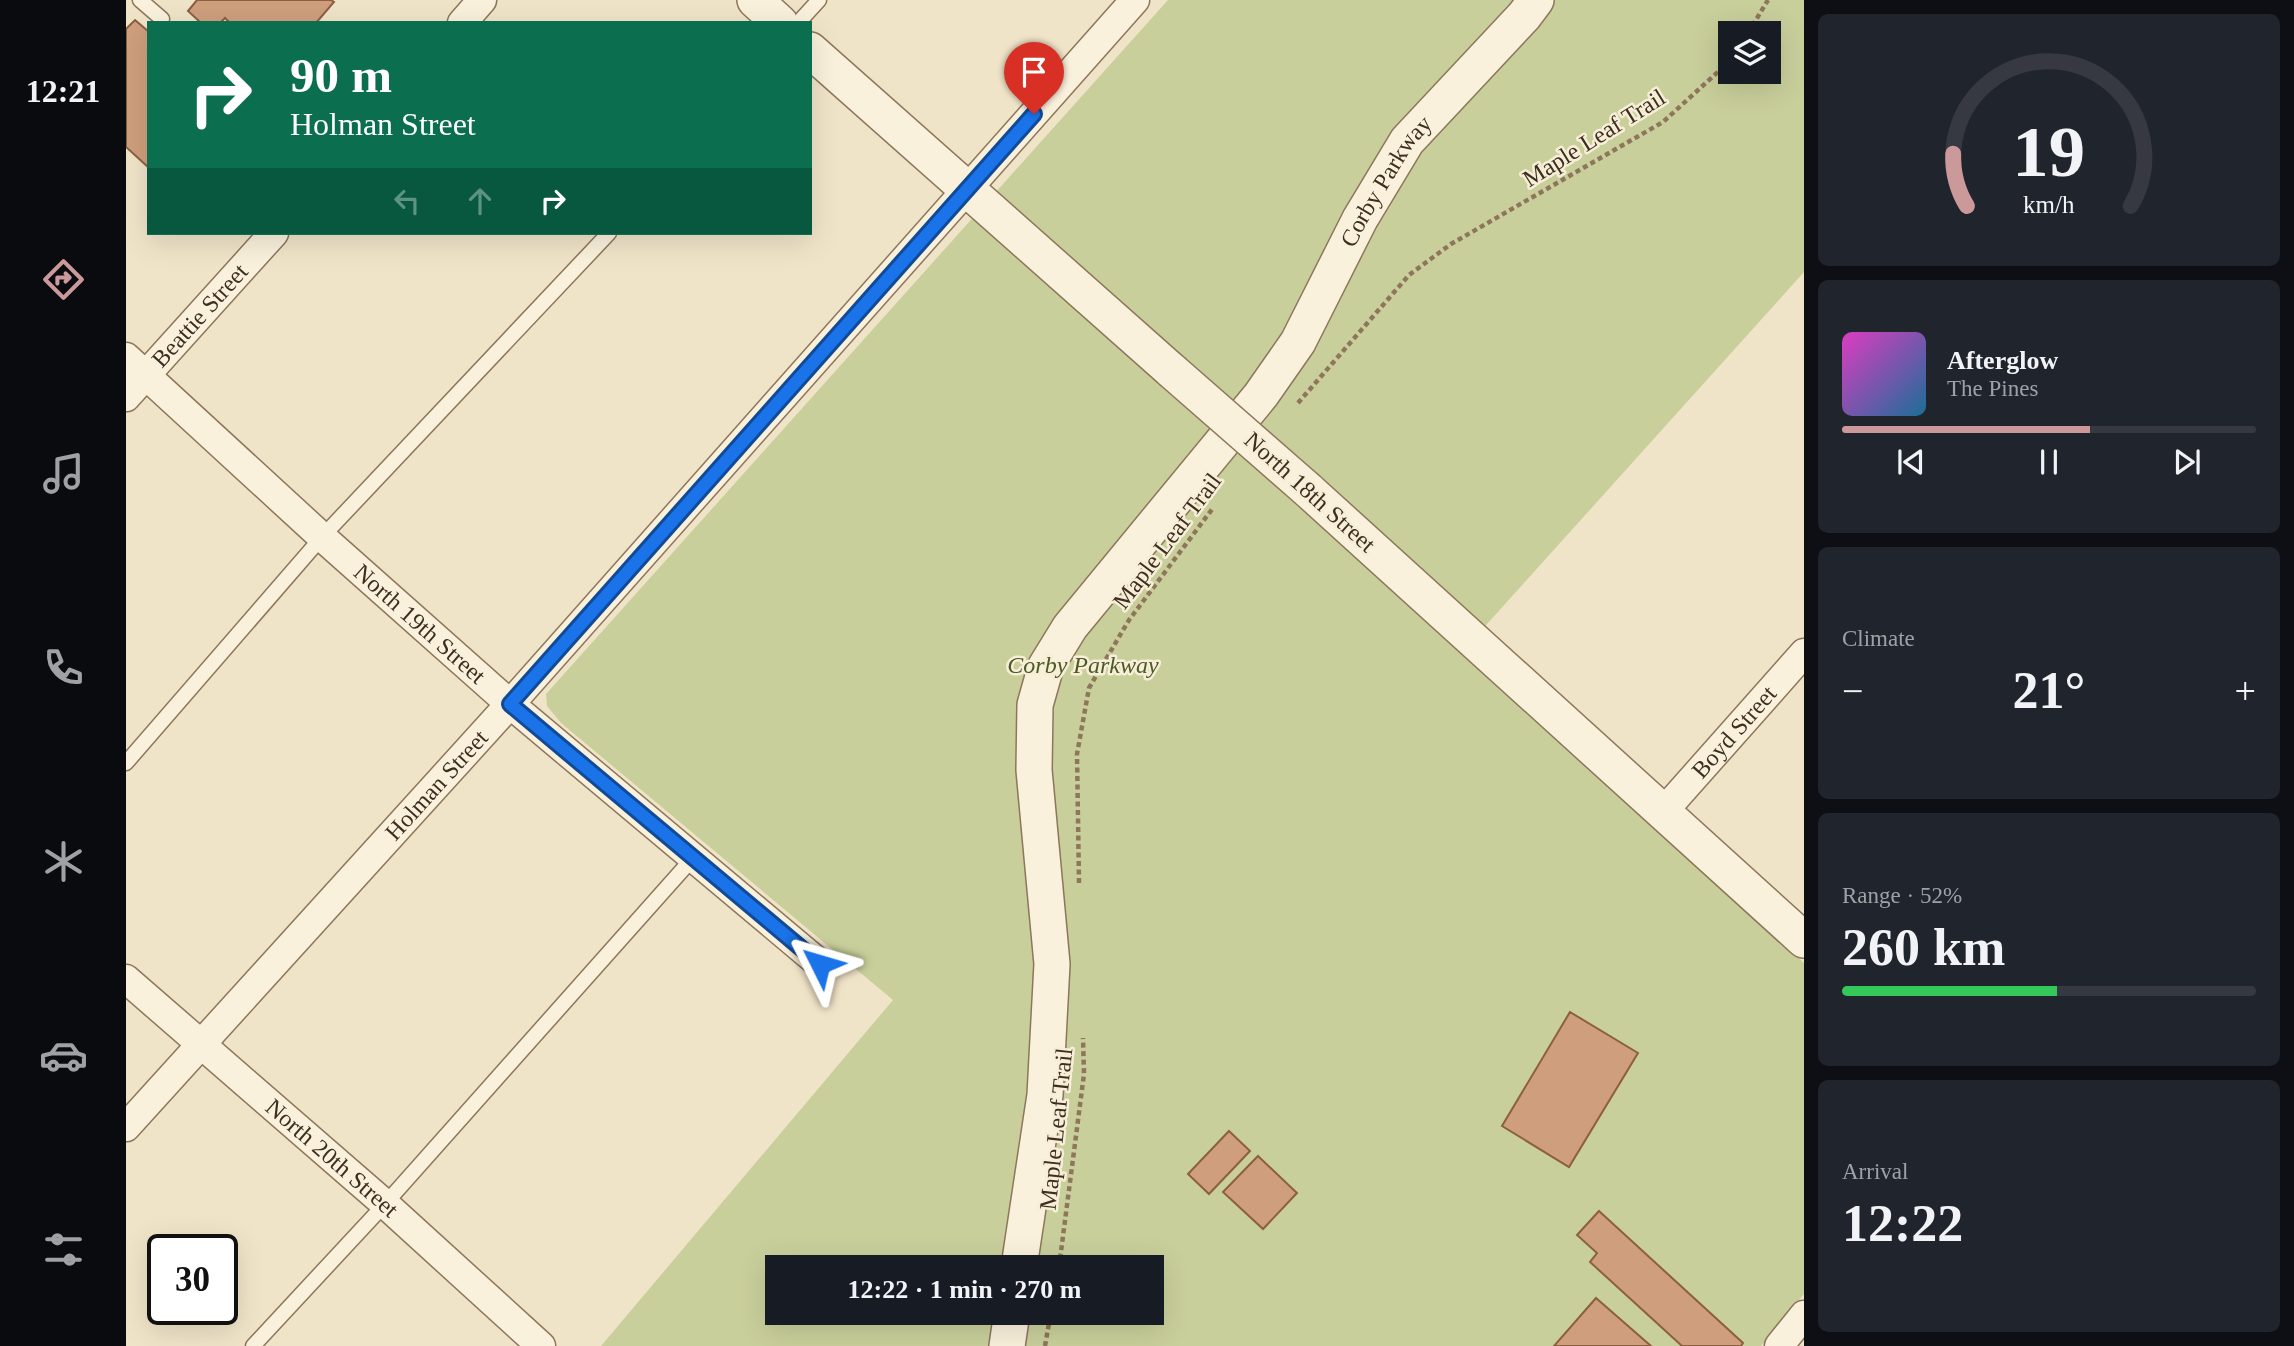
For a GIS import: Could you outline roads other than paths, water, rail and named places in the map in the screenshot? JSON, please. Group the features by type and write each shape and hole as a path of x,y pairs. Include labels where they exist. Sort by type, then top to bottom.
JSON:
{"street":[{"path":"464,21 482,0"},
{"path":"755,0 778,21"},
{"name":"Holman Street","path":"126,1127 510,704 1135,0"},
{"name":"Corby Parkway","path":"1021,1255 1045,1095 1051,977 1034,770 1035,705 1046,666 1070,627 1261,395 1298,342 1360,219 1407,141 1536,0"},
{"name":"North 18th Street","path":"812,52 1308,490 1804,940"},
{"name":"Beattie Street","path":"126,397 136,366 272,235"},
{"name":"North 19th Street","path":"136,366 322,537 510,704 820,964"},
{"name":"Boyd Street","path":"1663,812 1804,653"},
{"name":"North 20th Street","path":"126,979 385,1203 539,1343"},
{"path":"1779,1346 1804,1315"},
{"path":"1007,1346 1010,1325"}],"lane":[{"path":"140,0 162,19"},
{"path":"800,21 819,0"},
{"path":"126,764 322,537 607,235"},
{"path":"253,1346 385,1203 693,858"}]}
